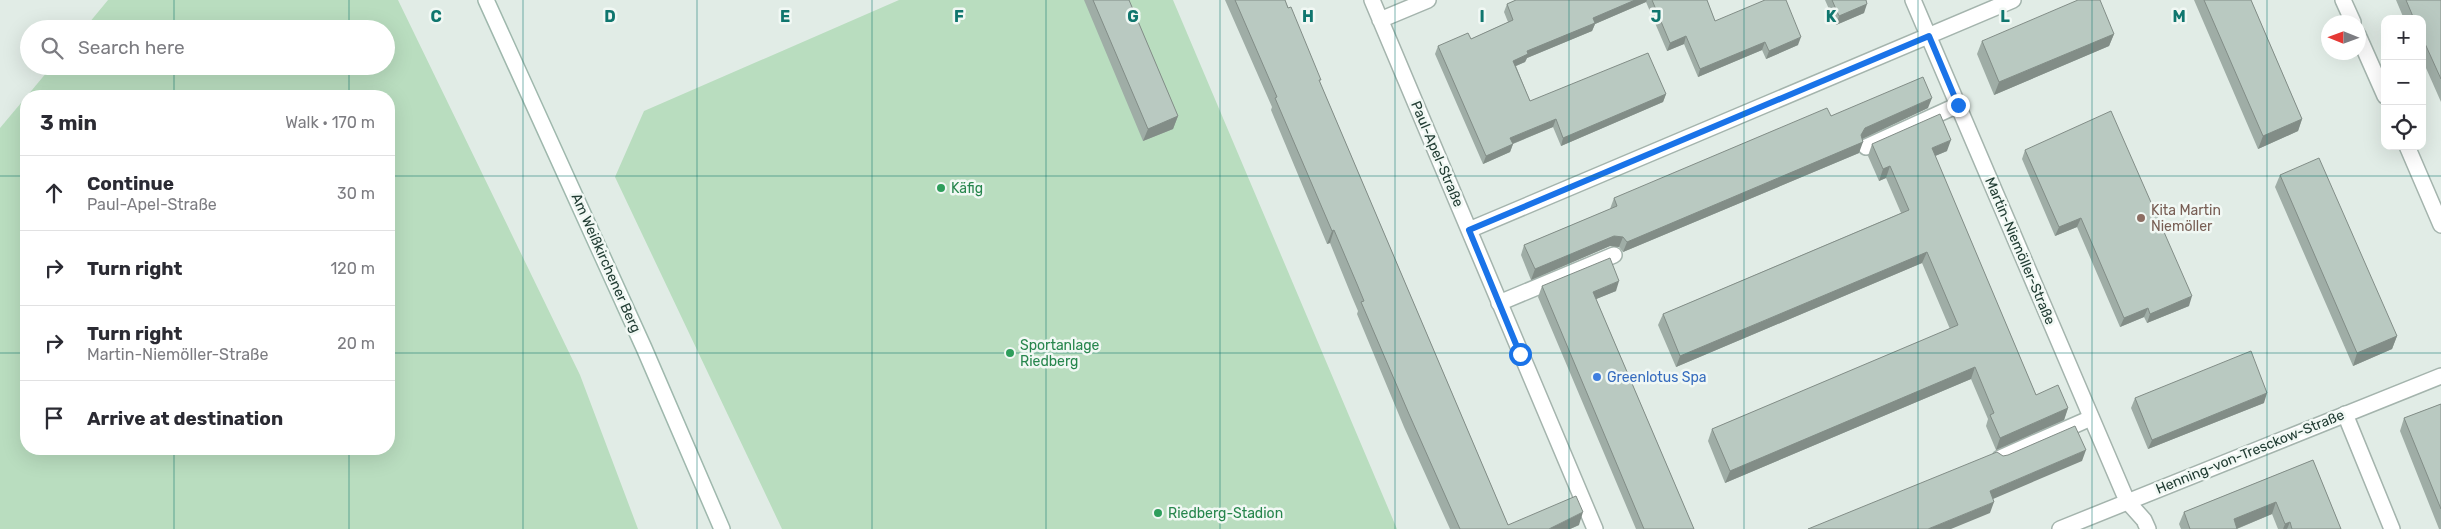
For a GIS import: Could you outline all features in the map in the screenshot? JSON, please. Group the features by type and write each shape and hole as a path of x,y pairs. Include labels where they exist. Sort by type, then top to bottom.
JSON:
{"street":[{"name":"Am Weißkirchener Berg","path":"486,0 644,348 722,529"},
{"name":"Paul-Apel-Straße","path":"1372,0 1594,529"},
{"path":"1380,20 1428,0"},
{"name":"Martin-Niemöller-Straße","path":"1913,0 2127,501 2144,520 2148,529"},
{"path":"1469,230 2013,0"},
{"path":"2343,0 2350,15"},
{"path":"2366,53 2381,87"},
{"path":"1866,146 1958,105"},
{"path":"2409,150 2441,225"},
{"path":"1499,303 1614,255"},
{"name":"Henning-von-Tresckow-Straße","path":"2060,529 2441,376"},
{"path":"2345,414 2392,529"},
{"path":"2000,458 2091,418"}],"green space":[{"path":"108,0 398,0 580,375 638,529 0,529 0,128 20,104 20,455 395,455 395,90 32,90 44,75 395,75 395,20 91,20"},
{"name":"Sportanlage Riedberg","path":"899,0 1173,0 1397,529 782,529 615,177 644,111"}],"building":[{"path":"1093,0 1129,0 1178,116 1148,129"},
{"path":"1235,0 1285,0 1288,8 1291,7 1321,80 1319,80 1508,525 1576,496 1583,512 1549,529 1460,529 1361,302 1364,301 1357,284 1334,230 1332,231"},
{"path":"1516,0 1635,0 1593,18 1595,23 1527,51 1528,54 1513,61 1530,101 1648,53 1666,94 1563,138 1556,119 1510,138 1513,144 1486,156 1438,46 1468,33 1471,39 1513,20 1507,4"},
{"path":"1652,0 1707,0 1715,21 1765,0 1786,0 1801,37 1769,51 1765,42 1700,69 1686,36 1670,43"},
{"path":"1832,0 1866,0 1867,4 1839,16"},
{"path":"2078,0 2100,0 2114,34 1999,82 1982,41"},
{"path":"2204,0 2251,0 2302,119 2263,136"},
{"path":"2406,0 2441,0 2441,79 2426,46 2426,15 2412,15"},
{"path":"1923,77 1932,98 1865,128 1861,135 1863,142 1627,242 1623,237 1614,236 1535,269 1524,245 1617,206 1614,198 1827,108 1831,116"},
{"path":"2111,111 2192,296 2150,314 2148,308 2124,318 2081,218 2059,227 2025,150"},
{"path":"1940,114 1951,140 1932,148 2036,395 2058,385 2068,408 2000,438 1990,415 1994,413 1975,367 1730,471 1712,429 1958,325 1927,252 1680,356 1663,314 1909,210 1890,166 1883,169 1872,144"},
{"path":"2319,158 2397,336 2357,353 2280,175"},
{"path":"1610,258 1619,281 1593,292 1694,529 1644,529 1542,286"},
{"path":"2251,351 2267,393 2152,440 2135,398"},
{"path":"2441,404 2441,509 2404,418"},
{"path":"2075,426 2086,450 1990,491 1994,502 1928,529 1808,529 1997,452 2003,456 2008,455"},
{"path":"2313,460 2341,529 2292,529 2290,522 2285,524 2276,502 2234,519 2237,529 2190,529 2184,512"}],"place":[{"name":"Käfig","path":"941,188"},
{"name":"Kita Martin Niemöller","path":"2141,218"},
{"name":"Sportanlage Riedberg","path":"1010,353"},
{"name":"Greenlotus Spa","path":"1597,377"},
{"name":"Riedberg-Stadion","path":"1158,513"}],"route":[{"path":"1520,354 1469,230 1929,36 1958,105"}]}
